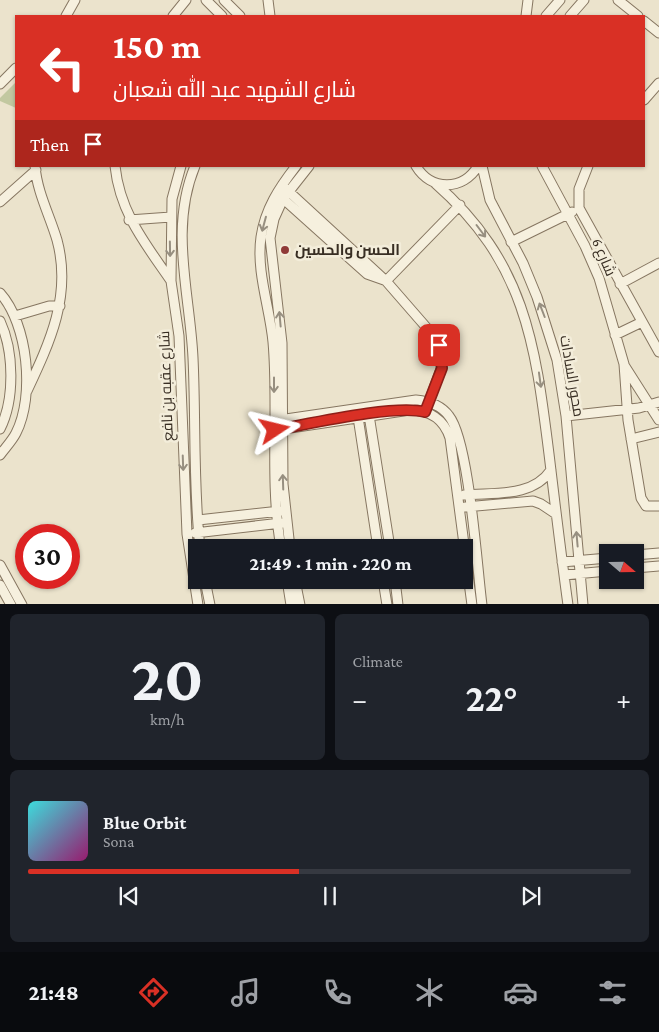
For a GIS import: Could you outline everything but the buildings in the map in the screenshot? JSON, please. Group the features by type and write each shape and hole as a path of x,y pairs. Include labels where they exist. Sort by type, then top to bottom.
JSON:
{"street":[{"path":"66,15 74,0"},
{"path":"174,15 186,0"},
{"path":"206,0 221,15"},
{"path":"268,0 270,15"},
{"path":"526,15 528,0"},
{"path":"547,15 560,0"},
{"path":"571,15 584,0"},
{"path":"618,0 637,15"},
{"path":"230,2 239,15"},
{"path":"645,22 659,33"},
{"path":"0,84 15,69"},
{"path":"645,96 658,85"},
{"path":"115,167 121,200 129,220 171,281"},
{"name":"شارع عقبه بن نافع","path":"181,167 172,199 171,281 179,336 187,534 198,604"},
{"name":"شارع عقبه بن نافع","path":"195,167 185,197 181,249 192,340 196,492 199,539"},
{"path":"281,539 279,420 273,344 260,254 264,225 295,167"},
{"path":"282,192 308,167"},
{"path":"417,167 427,179 447,186 459,184 470,177 477,167"},
{"name":"محور السادات","path":"482,167 490,200 530,280 553,341 566,416 583,604"},
{"name":"شارع 6","path":"543,167 596,270 624,364 631,439 642,503 650,507 659,506"},
{"path":"588,167 579,189 579,208 659,352"},
{"path":"0,202 36,168 61,260 60,306 48,349 27,391"},
{"path":"435,183 460,205 483,232 495,250 516,294 528,327 536,358 568,604"},
{"path":"282,192 367,274 386,281 427,327 439,345 442,368 425,412"},
{"path":"386,281 460,205"},
{"path":"511,242 579,208"},
{"path":"129,220 171,217"},
{"path":"620,284 659,262"},
{"path":"0,293 8,302 22,336 27,391 24,411 16,433 0,455"},
{"path":"15,316 49,306 60,306"},
{"path":"0,321 8,343 11,374 5,416 0,429"},
{"path":"615,335 642,322"},
{"name":"شارع 6","path":"624,364 655,403 659,420"},
{"path":"279,420 409,400 429,402 449,415 455,425 460,441 482,604"},
{"path":"566,416 628,409 655,403"},
{"path":"279,430 410,410 425,412 439,420 448,432 472,604"},
{"path":"369,415 389,539"},
{"path":"358,417 377,539"},
{"path":"631,439 659,432"},
{"path":"458,496 525,490 540,483 551,470"},
{"path":"184,493 196,492"},
{"path":"459,508 533,501 556,514"},
{"path":"198,520 280,511"},
{"path":"187,534 281,523"},
{"path":"281,523 287,539"},
{"path":"644,555 659,553"},
{"path":"562,562 599,559"},
{"path":"0,565 22,604"},
{"path":"644,567 659,566"},
{"path":"564,574 599,572"},
{"path":"0,585 11,604"},
{"path":"207,589 210,604"},
{"path":"288,589 291,604"},
{"path":"297,589 300,604"},
{"path":"384,589 387,604"},
{"path":"396,589 398,604"}],"green space":[{"path":"15,83 15,108 0,101 0,98"}],"place":[{"name":"الحسن والحسين","path":"285,250"}],"route":[{"path":"275,430 410,410 425,412 442,368 439,345"}]}
